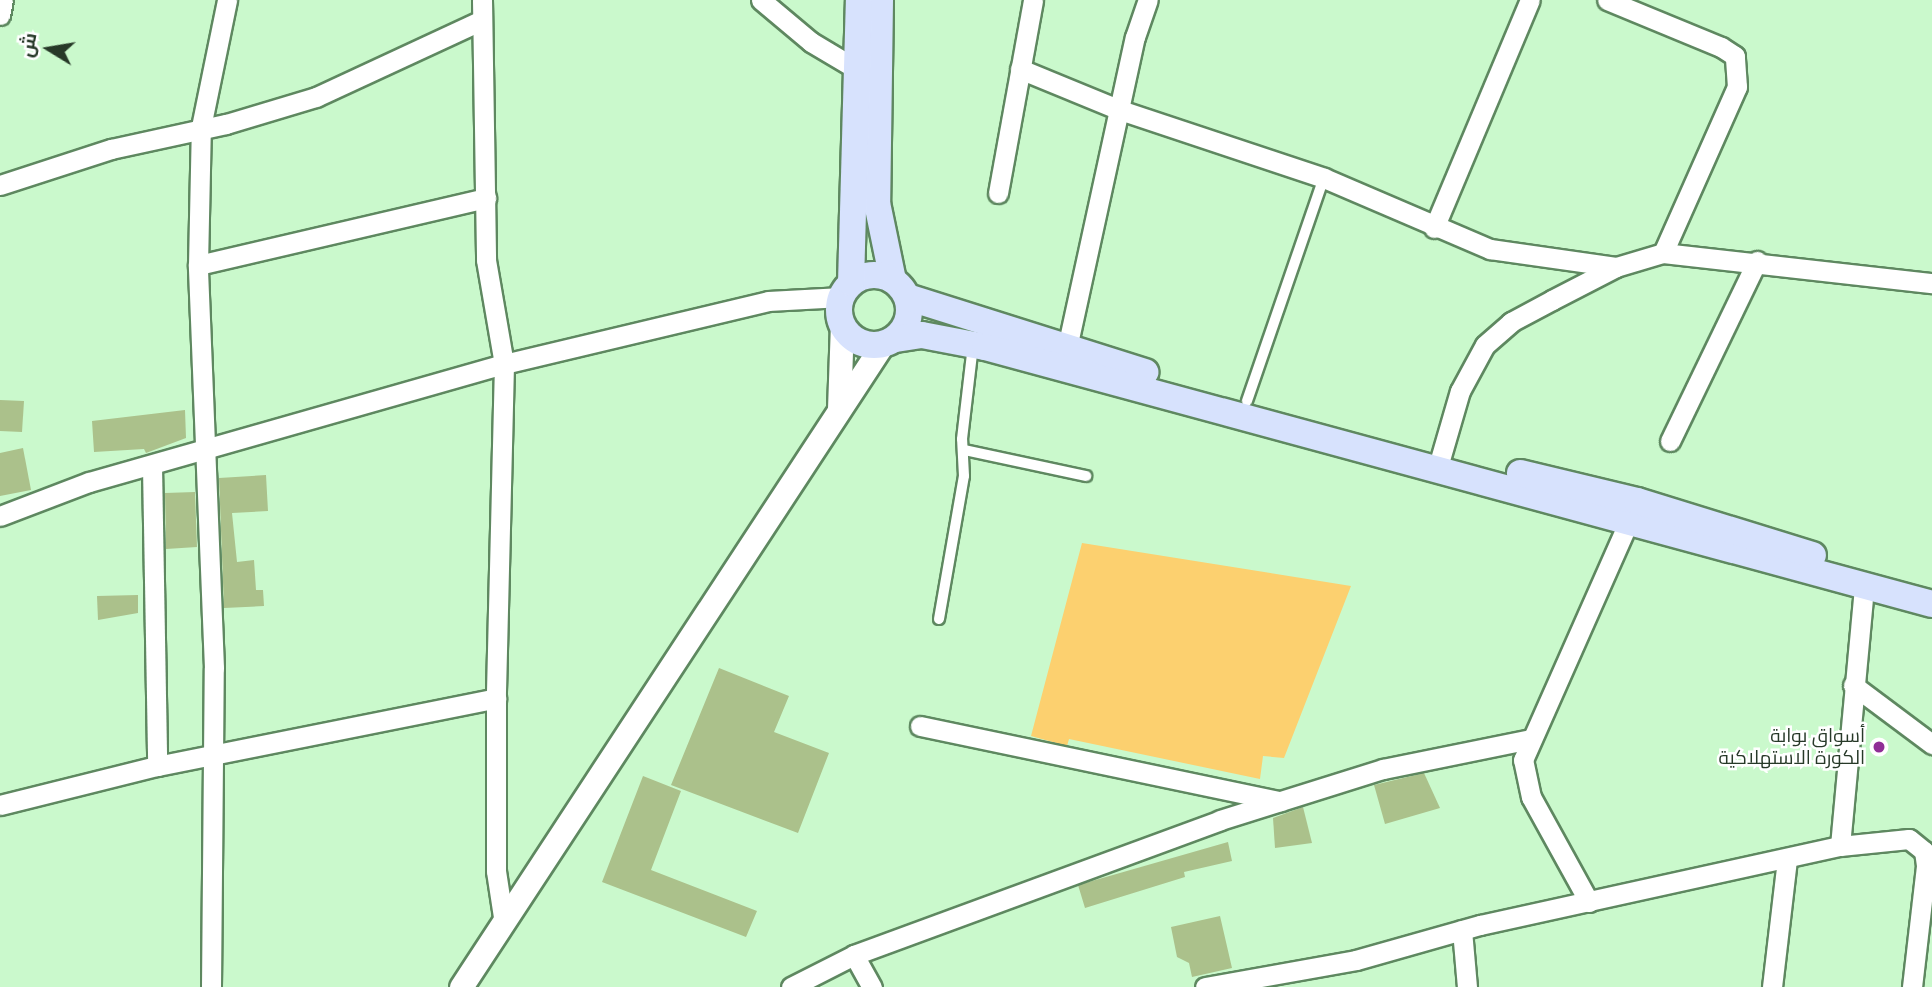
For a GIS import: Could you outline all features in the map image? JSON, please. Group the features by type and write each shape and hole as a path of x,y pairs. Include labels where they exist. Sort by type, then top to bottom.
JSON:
{"main road":[{"path":"859,0 847,290 842,325 859,341 889,342 922,335 973,344 1439,461 1932,590"},
{"path":"880,0 877,203 900,289 905,327 889,342"},
{"path":"847,290 872,275 900,289 1067,348 1439,461"},
{"path":"1633,512 1864,586 1932,604"}],"street":[{"path":"0,15 3,0"},
{"path":"211,987 214,758 198,265 201,127 227,0"},
{"path":"482,0 486,260 504,364 496,698 496,871 503,917"},
{"path":"761,0 811,42 858,70"},
{"path":"998,193 1033,0"},
{"path":"1067,348 1120,110 1148,0"},
{"path":"1434,228 1530,0"},
{"path":"1607,0 1721,47 1735,57 1738,66 1737,87 1663,253"},
{"path":"0,185 111,149 316,97 481,21"},
{"path":"1020,69 1120,110 1324,178 1434,228 1490,249 1616,267"},
{"path":"198,265 486,198"},
{"path":"1439,461 1460,391 1485,345 1511,322 1616,267 1663,253 1757,261 1932,283"},
{"path":"1670,440 1757,261"},
{"path":"0,516 60,491 206,452 504,364 768,301 847,290"},
{"path":"839,409 842,325"},
{"path":"461,987 503,917 839,409 889,342"},
{"path":"152,466 157,766"},
{"path":"1589,902 1524,782 1523,760 1530,739 1633,512"},
{"path":"1840,846 1864,586"},
{"path":"1853,685 1932,744"},
{"path":"0,805 157,766 214,758 496,698"},
{"path":"920,726 1288,802"},
{"path":"790,987 854,955 1140,847 1288,802 1383,769 1530,739"},
{"path":"1205,987 1356,960 1462,930 1787,860 1840,846 1909,839 1924,851 1912,987"},
{"path":"1772,987 1787,860"},
{"path":"1462,930 1467,987"},
{"path":"854,955 872,987"}],"lane":[{"path":"1247,401 1324,178"},
{"path":"939,619 964,476 973,344"},
{"path":"964,450 1086,475"}],"shaded area":[{"path":"1082,543 1351,586 1284,758 1263,756 1260,779 1069,739 1067,746 1031,736"}],"building":[{"path":"0,400 24,401 22,432 0,431"},
{"path":"185,410 186,438 146,453 144,449 94,452 92,421"},
{"path":"23,448 31,490 0,496 0,453"},
{"path":"266,475 268,511 232,513 237,562 254,560 256,590 263,590 264,606 224,608 219,478"},
{"path":"195,492 197,547 166,549 165,493"},
{"path":"138,595 138,613 98,620 97,596"},
{"path":"719,668 789,696 774,732 829,753 798,833 671,785"},
{"path":"1424,773 1440,808 1385,824 1374,785"},
{"path":"643,776 681,791 651,870 757,911 746,937 602,882"},
{"path":"1303,807 1312,843 1275,848 1273,818"},
{"path":"1228,842 1232,861 1184,872 1185,877 1085,908 1078,885"},
{"path":"1220,916 1232,968 1192,977 1189,963 1177,957 1171,927"}],"place":[{"name":"أسواق بوابة الكورة الاستهلاكية","path":"1879,747"}]}
